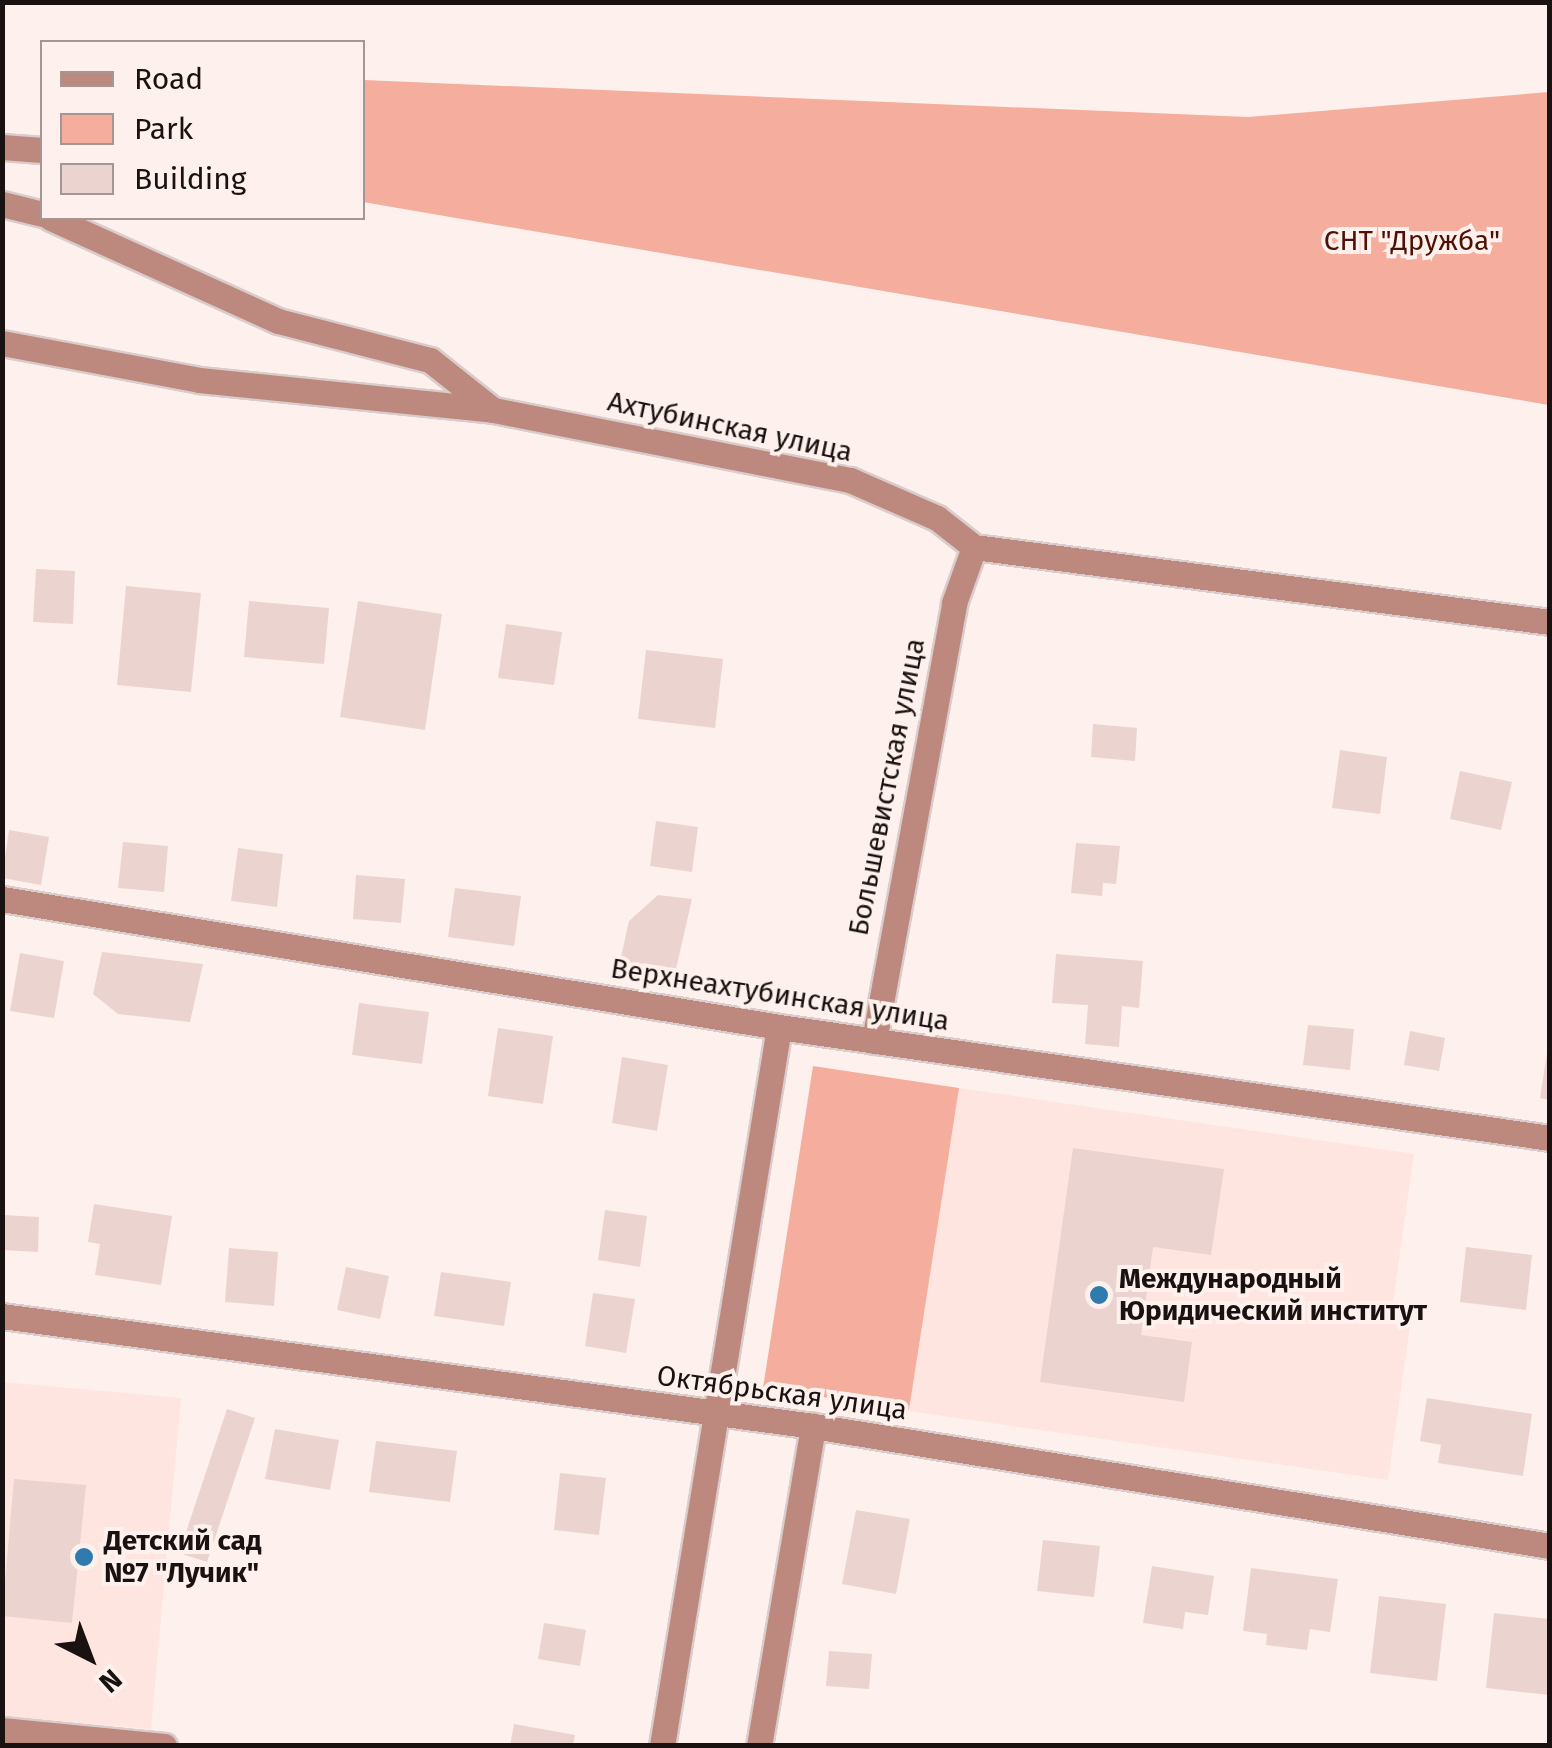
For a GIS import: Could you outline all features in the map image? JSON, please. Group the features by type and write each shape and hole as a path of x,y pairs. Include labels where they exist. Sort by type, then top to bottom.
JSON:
{"street":[{"path":"2,146 40,150"},
{"path":"2,204 40,214"},
{"path":"55,220 278,320 430,360 493,410"},
{"name":"Ахтубинская улица","path":"2,343 199,380 493,410 850,480 937,518 974,547 1550,622"},
{"name":"Большевистская улица","path":"874,1041 954,603 974,547"},
{"name":"Верхнеахтубинская улица","path":"2,900 779,1027 1550,1138"},
{"path":"662,1746 779,1027"},
{"name":"Октябрьская улица","path":"2,1316 813,1426 1550,1546"},
{"path":"758,1746 813,1426"},
{"path":"2,1730 164,1746"}],"shaded area":[{"path":"959,1088 1414,1154 1392,1309 1412,1312 1388,1480 909,1411"},
{"name":"Детский сад №7 \"Лучик\"","path":"2,1382 181,1398 151,1729 3,1716"}],"green space":[{"name":"СНТ \"Дружба\"","path":"365,80 1248,117 1549,92 1549,405 365,202"},
{"path":"813,1066 959,1088 909,1410 763,1388"}],"building":[{"path":"36,569 75,571 73,624 33,622"},
{"path":"126,586 201,593 191,692 117,685"},
{"path":"249,601 329,608 324,664 244,657"},
{"path":"358,601 442,614 425,730 340,717"},
{"path":"506,624 562,632 554,685 498,678"},
{"path":"646,650 723,659 715,728 638,719"},
{"path":"1093,724 1137,728 1135,761 1091,757"},
{"path":"1340,750 1387,757 1380,814 1332,808"},
{"path":"1460,771 1512,782 1501,830 1450,819"},
{"path":"656,821 698,827 692,872 650,866"},
{"path":"9,830 49,837 41,885 2,878"},
{"path":"123,842 168,846 164,892 118,888"},
{"path":"1076,843 1120,846 1116,884 1103,883 1102,896 1071,893"},
{"path":"238,848 283,854 277,907 231,901"},
{"path":"356,875 405,879 401,923 353,919"},
{"path":"455,888 521,896 514,946 448,937"},
{"path":"658,895 692,899 676,969 620,961 629,921"},
{"path":"102,952 203,964 190,1022 118,1014 93,994"},
{"path":"20,953 64,961 54,1018 10,1011"},
{"path":"1056,954 1143,961 1139,1008 1122,1006 1119,1047 1085,1044 1088,1005 1052,1003"},
{"path":"359,1003 429,1012 422,1064 352,1055"},
{"path":"1308,1025 1354,1029 1350,1070 1303,1065"},
{"path":"498,1028 553,1036 543,1104 488,1096"},
{"path":"1410,1031 1445,1038 1439,1071 1404,1065"},
{"path":"1550,1053 1550,1100 1540,1098"},
{"path":"622,1057 668,1065 657,1131 612,1123"},
{"name":"Международный Юридический институт","path":"1073,1148 1224,1169 1211,1255 1153,1247 1141,1335 1192,1342 1184,1402 1040,1382"},
{"path":"94,1204 172,1216 161,1285 95,1275 100,1244 88,1242"},
{"path":"605,1210 647,1216 640,1267 598,1260"},
{"path":"2,1215 39,1217 38,1252 2,1250"},
{"path":"1466,1247 1532,1255 1526,1310 1460,1302"},
{"path":"229,1248 278,1252 274,1306 225,1302"},
{"path":"346,1267 389,1276 380,1319 337,1310"},
{"path":"441,1272 511,1282 504,1326 434,1316"},
{"path":"593,1293 635,1299 626,1353 585,1346"},
{"path":"1427,1398 1532,1414 1523,1476 1438,1463 1441,1445 1420,1441"},
{"path":"227,1409 255,1418 207,1562 179,1553"},
{"path":"275,1429 339,1440 330,1490 265,1479"},
{"path":"376,1441 457,1451 450,1502 369,1492"},
{"path":"560,1473 606,1478 599,1535 554,1530"},
{"path":"14,1479 86,1485 72,1623 2,1616"},
{"path":"856,1510 910,1519 896,1594 842,1584"},
{"path":"1043,1540 1100,1546 1094,1597 1037,1591"},
{"path":"1152,1566 1214,1576 1208,1615 1185,1612 1183,1629 1143,1623"},
{"path":"1251,1568 1338,1579 1330,1632 1310,1629 1307,1650 1266,1645 1267,1634 1243,1631"},
{"path":"1379,1596 1446,1604 1437,1681 1370,1673"},
{"path":"1494,1613 1550,1619 1550,1695 1486,1688"},
{"path":"544,1623 586,1630 580,1666 538,1659"},
{"path":"829,1651 872,1654 869,1689 826,1686"},
{"path":"514,1724 575,1735 573,1746 510,1746"}],"place":[{"name":"Международный Юридический институт","path":"1099,1295"},
{"name":"Детский сад №7 \"Лучик\"","path":"84,1557"}]}
